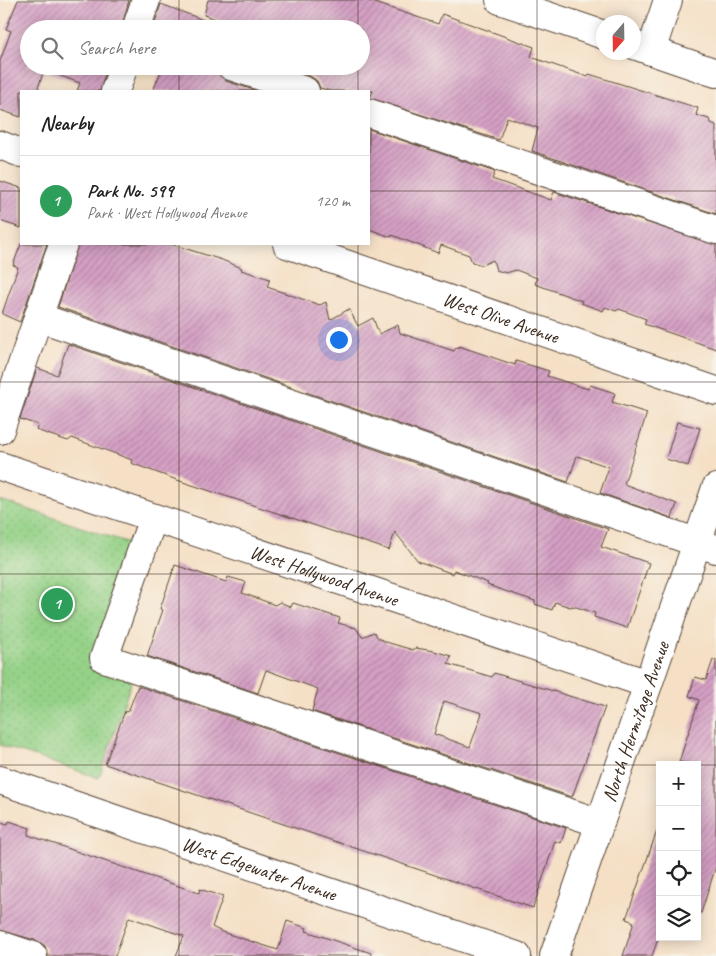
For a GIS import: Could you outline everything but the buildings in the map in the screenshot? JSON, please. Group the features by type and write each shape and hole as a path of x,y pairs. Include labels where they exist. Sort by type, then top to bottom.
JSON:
{"street":[{"path":"139,20 146,0"},
{"path":"500,0 596,32"},
{"path":"668,0 642,48 716,73"},
{"path":"115,90 121,75"},
{"path":"258,75 302,90"},
{"path":"370,113 716,230"},
{"path":"0,145 20,153"},
{"path":"0,430 63,245"},
{"name":"West Olive Avenue","path":"290,245 716,391"},
{"path":"38,317 706,546"},
{"name":"West Hollywood Avenue","path":"0,466 648,684"},
{"name":"North Hermitage Avenue","path":"554,956 648,684 706,546 716,488"},
{"path":"153,518 104,658 600,822"},
{"name":"West Edgewater Avenue","path":"0,780 517,956"},
{"path":"0,945 33,956"}],"green space":[{"path":"0,500 132,544 95,663 133,677 99,778 0,745"}],"place":[{"name":"Park No. 599","path":"57,604"}]}
